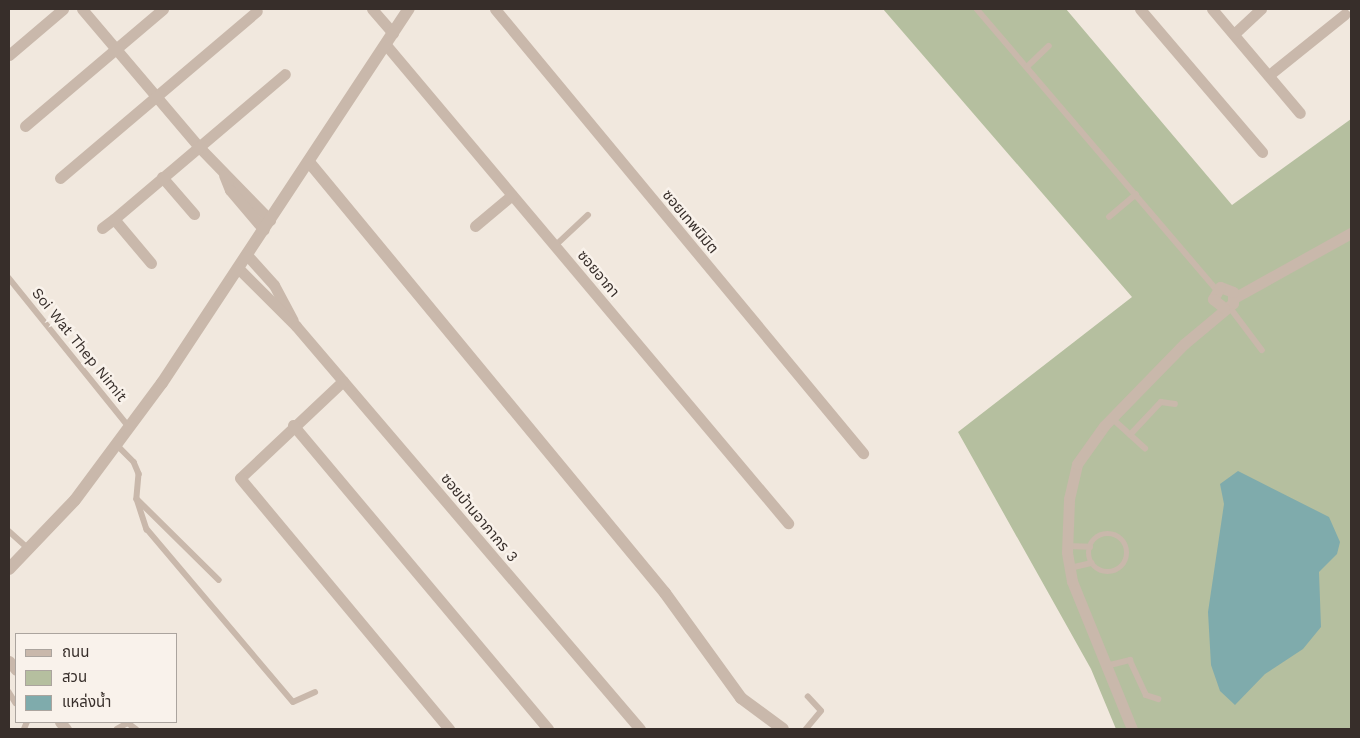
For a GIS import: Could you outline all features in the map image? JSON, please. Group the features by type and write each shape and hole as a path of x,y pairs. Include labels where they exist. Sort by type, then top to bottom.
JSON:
{"street":[{"path":"9,55 63,9"},
{"path":"82,9 223,174 230,190 267,225"},
{"path":"25,126 163,9"},
{"path":"372,9 393,33"},
{"path":"9,569 75,500 130,428 309,162 409,9"},
{"name":"ซอยเทพนิมิต","path":"496,9 863,453"},
{"path":"1140,9 1262,152"},
{"path":"1212,9 1300,113"},
{"path":"1234,34 1261,9"},
{"path":"60,178 158,98 257,11"},
{"path":"1269,75 1345,14"},
{"name":"ซอยอาภา","path":"386,45 788,523"},
{"path":"102,228 285,74"},
{"path":"309,162 652,577 741,698 783,729"},
{"path":"162,177 194,214"},
{"path":"475,226 512,195"},
{"path":"114,219 151,263"},
{"path":"1132,729 1106,666 1070,568 1067,546 1069,499 1077,464 1112,418 1229,304 1351,233"},
{"name":"ซอยบ้านอาภากร 3","path":"247,255 274,285 296,326"},
{"name":"ซอยบ้านอาภากร 3","path":"238,268 296,326 640,729"},
{"path":"1225,286 1229,304 1213,299 1216,290 1225,286"},
{"path":"343,381 245,470 240,478 244,486 449,729"},
{"path":"293,425 548,729"}],"lane":[{"path":"977,9 1216,290"},
{"path":"1027,66 1049,46"},
{"path":"1109,217 1136,194"},
{"path":"555,246 588,215"},
{"name":"Soi Wat Thep Nimit","path":"9,278 130,428"},
{"path":"1229,304 1262,350"},
{"path":"1130,435 1161,402 1175,404"},
{"path":"1112,418 1144,448"},
{"path":"117,445 134,462 139,474 137,499 147,529 293,702 315,692"},
{"path":"137,499 219,580"},
{"path":"9,531 28,548"},
{"path":"1110,534 1124,543 1127,551 1121,567 1114,571 1097,569 1091,563 1090,547 1094,539 1110,534"},
{"path":"1067,546 1090,547"},
{"path":"1070,568 1091,563"},
{"path":"1106,666 1130,660 1146,695 1158,699"},
{"path":"806,729 821,711 808,697"},
{"path":"116,729 131,723 136,729"}],"green space":[{"path":"883,9 1066,9 1232,205 1351,119 1351,729 1116,729 1091,669 958,432 1132,297"}],"water":[{"path":"1238,471 1329,517 1340,542 1337,554 1319,572 1321,627 1303,649 1265,674 1235,705 1220,691 1211,665 1208,612 1224,504 1220,484"}]}
